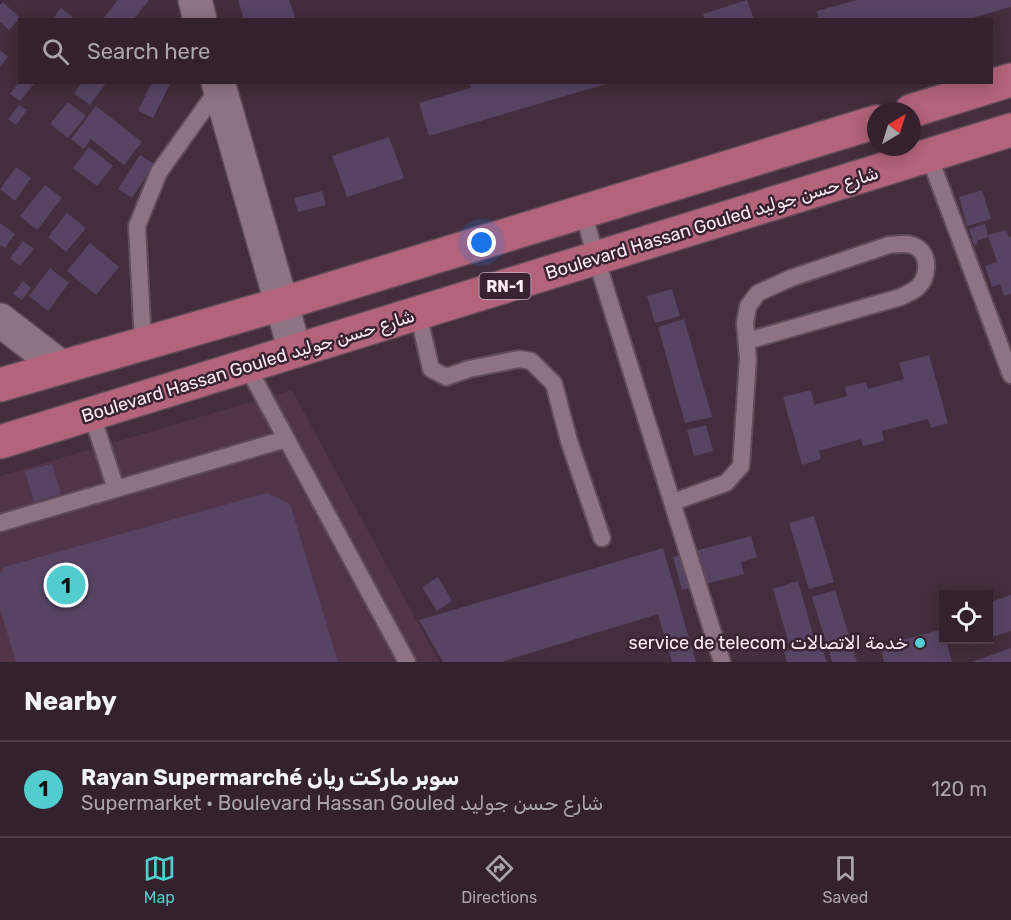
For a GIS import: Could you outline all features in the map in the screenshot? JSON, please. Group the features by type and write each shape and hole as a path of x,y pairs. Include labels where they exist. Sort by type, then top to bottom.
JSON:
{"main road":[{"path":"921,108 1011,80"},
{"path":"0,385 281,304 867,125"},
{"name":"Boulevard Hassan Gouled شارع حسن جوليد","path":"0,442 1011,130"}],"street":[{"path":"195,0 200,18"},
{"path":"219,85 295,351"},
{"path":"0,320 61,367"}],"lane":[{"path":"143,343 137,226 159,172 219,85"},
{"path":"929,156 1011,375"},
{"path":"583,211 722,662"},
{"path":"673,502 726,483 741,466 748,359 745,323 748,306 758,293 791,278 890,245 904,243 918,248 926,257 924,279 918,288 901,297 747,340"},
{"path":"418,313 431,369 446,377 469,369 519,359 531,361 554,384 569,441 602,538"},
{"path":"247,366 407,662"},
{"path":"92,415 116,489"},
{"path":"0,523 286,439"}],"shaded area":[{"path":"292,390 439,662 0,662 0,476"}],"building":[{"path":"118,0 149,0 135,18 104,18"},
{"path":"238,0 289,0 295,18 243,18"},
{"path":"747,0 753,18 704,18 703,14"},
{"path":"857,0 1011,0 1011,7 972,18 819,18 817,11"},
{"path":"3,2 20,18 9,30 0,22 0,5"},
{"path":"61,8 74,18 54,18"},
{"path":"0,50 8,57 0,66"},
{"path":"18,83 34,84 20,101 10,94"},
{"path":"81,84 106,84 90,105 74,93"},
{"path":"151,84 170,84 153,118 138,111"},
{"path":"470,84 606,84 429,136 419,103 471,88"},
{"path":"68,102 86,116 68,138 50,124"},
{"path":"19,105 27,110 16,125 8,119"},
{"path":"96,106 142,142 124,165 91,139 84,149 71,139"},
{"path":"389,137 404,178 347,197 332,156"},
{"path":"89,147 113,166 97,186 73,168"},
{"path":"140,155 154,164 132,198 118,189"},
{"path":"16,167 31,178 15,201 0,189"},
{"path":"45,185 62,198 37,230 20,216"},
{"path":"982,190 991,219 967,226 959,197"},
{"path":"322,191 326,205 298,212 294,198"},
{"path":"67,213 86,228 66,252 48,237"},
{"path":"0,223 15,234 5,248 0,245"},
{"path":"985,224 988,237 977,241 978,244 974,245 969,229"},
{"path":"1006,230 1011,237 1011,294 1004,296 1000,284 992,287 985,266 997,262 988,235"},
{"path":"23,241 34,249 20,266 10,258"},
{"path":"90,243 119,267 96,295 67,271"},
{"path":"50,268 69,283 48,311 29,296"},
{"path":"23,281 31,288 22,300 13,294"},
{"path":"672,289 680,316 655,323 647,296"},
{"path":"684,319 712,417 685,423 658,327"},
{"path":"929,355 948,423 931,428 928,419 882,431 884,441 863,446 861,439 819,451 821,459 802,465 783,397 811,390 814,405 847,396 845,387 866,382 868,389 904,379 899,363"},
{"path":"706,425 713,451 694,456 687,430"},
{"path":"52,464 61,494 34,502 25,471"},
{"path":"267,493 290,504 338,662 16,662 0,609 0,574 4,567"},
{"path":"814,516 834,582 809,589 789,523"},
{"path":"751,536 757,557 741,562 744,574 682,590 673,557"},
{"path":"663,548 696,662 672,662 658,614 504,662 443,662 419,620"},
{"path":"438,577 452,601 437,611 422,587"},
{"path":"798,581 814,638 789,644 773,589"},
{"path":"835,590 857,662 832,662 812,597"},
{"path":"1011,595 1011,631 993,636 993,601"},
{"name":"service de telecom خدمة الاتصالات","path":"939,630 939,644 947,644 952,662 884,662 880,646"},
{"path":"820,641 827,662 787,662 784,652"},
{"path":"1011,648 1011,662 972,662"}],"place":[{"name":"Rayan Supermarché سوبر ماركت ريان","path":"66,585"},
{"name":"service de telecom خدمة الاتصالات","path":"920,643"}]}
